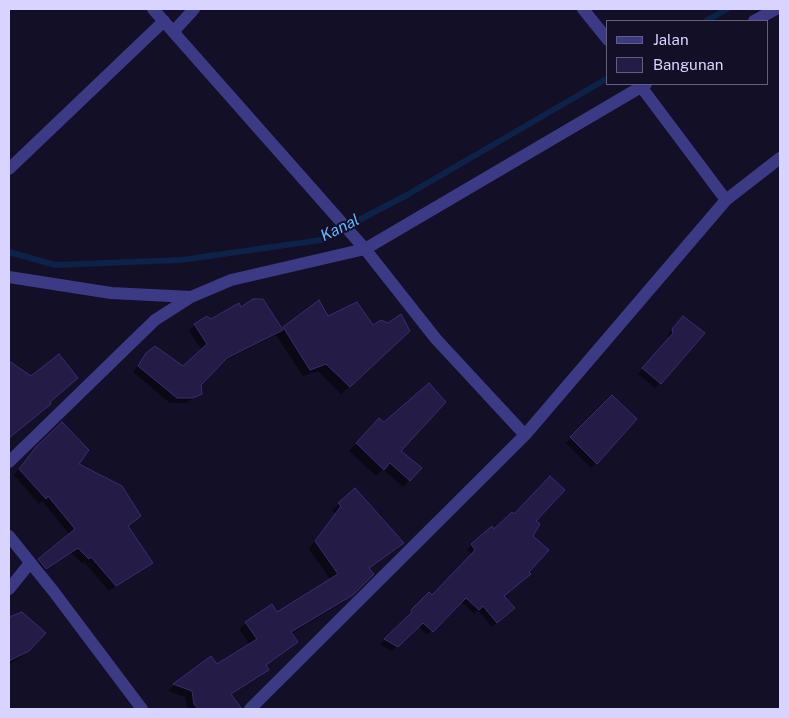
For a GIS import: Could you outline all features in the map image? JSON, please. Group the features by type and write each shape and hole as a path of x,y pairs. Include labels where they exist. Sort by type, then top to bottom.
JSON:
{"street":[{"path":"153,9 365,249 436,340 525,435"},
{"path":"174,31 194,9"},
{"path":"583,9 606,38"},
{"path":"756,20 776,9"},
{"path":"9,169 164,21"},
{"path":"9,462 154,320 190,297 231,280 365,249 642,85 726,200"},
{"path":"250,709 525,435 726,200 780,158"},
{"path":"9,276 111,293 190,297"},
{"path":"9,536 142,709"},
{"path":"9,589 30,563"}],"building":[{"path":"253,299 263,299 283,330 227,358 201,385 202,394 193,398 177,398 138,366 146,353 155,346 183,366 207,344 194,324 207,316 211,319 239,303 241,307"},
{"path":"319,300 328,316 357,302 373,325 381,320 388,323 401,314 410,331 350,387 326,364 310,370 283,327"},
{"path":"683,316 705,333 661,384 642,368 673,333 672,329"},
{"path":"59,354 78,378 50,402 51,404 9,438 9,361 31,376"},
{"path":"429,383 446,402 401,451 422,468 410,481 390,463 384,470 356,443 379,418 384,422"},
{"path":"612,395 637,419 597,464 570,437"},
{"path":"62,422 89,450 79,464 122,486 141,516 128,526 153,563 116,586 91,557 89,559 78,548 46,569 38,559 75,529 48,496 46,499 19,469 36,447"},
{"path":"550,476 565,490 536,521 540,524 533,536 549,550 529,572 531,574 504,596 515,608 497,623 483,606 479,610 466,598 433,632 423,623 398,647 384,639 412,612 411,610 429,592 432,595 475,550 471,544 492,526 494,529 512,512 514,514"},
{"path":"355,488 404,543 369,568 374,574 353,595 291,632 298,642 266,665 269,670 231,694 242,709 198,709 194,704 192,691 173,684 211,656 217,664 257,639 245,622 272,604 277,612 338,574 315,541 341,506 338,503"},
{"path":"22,612 46,633 29,651 9,661 9,617"}],"waterway":[{"name":"Kanal","path":"708,20 727,9"},
{"name":"Kanal","path":"9,252 55,265 181,260 321,240 407,195 606,79"}]}
